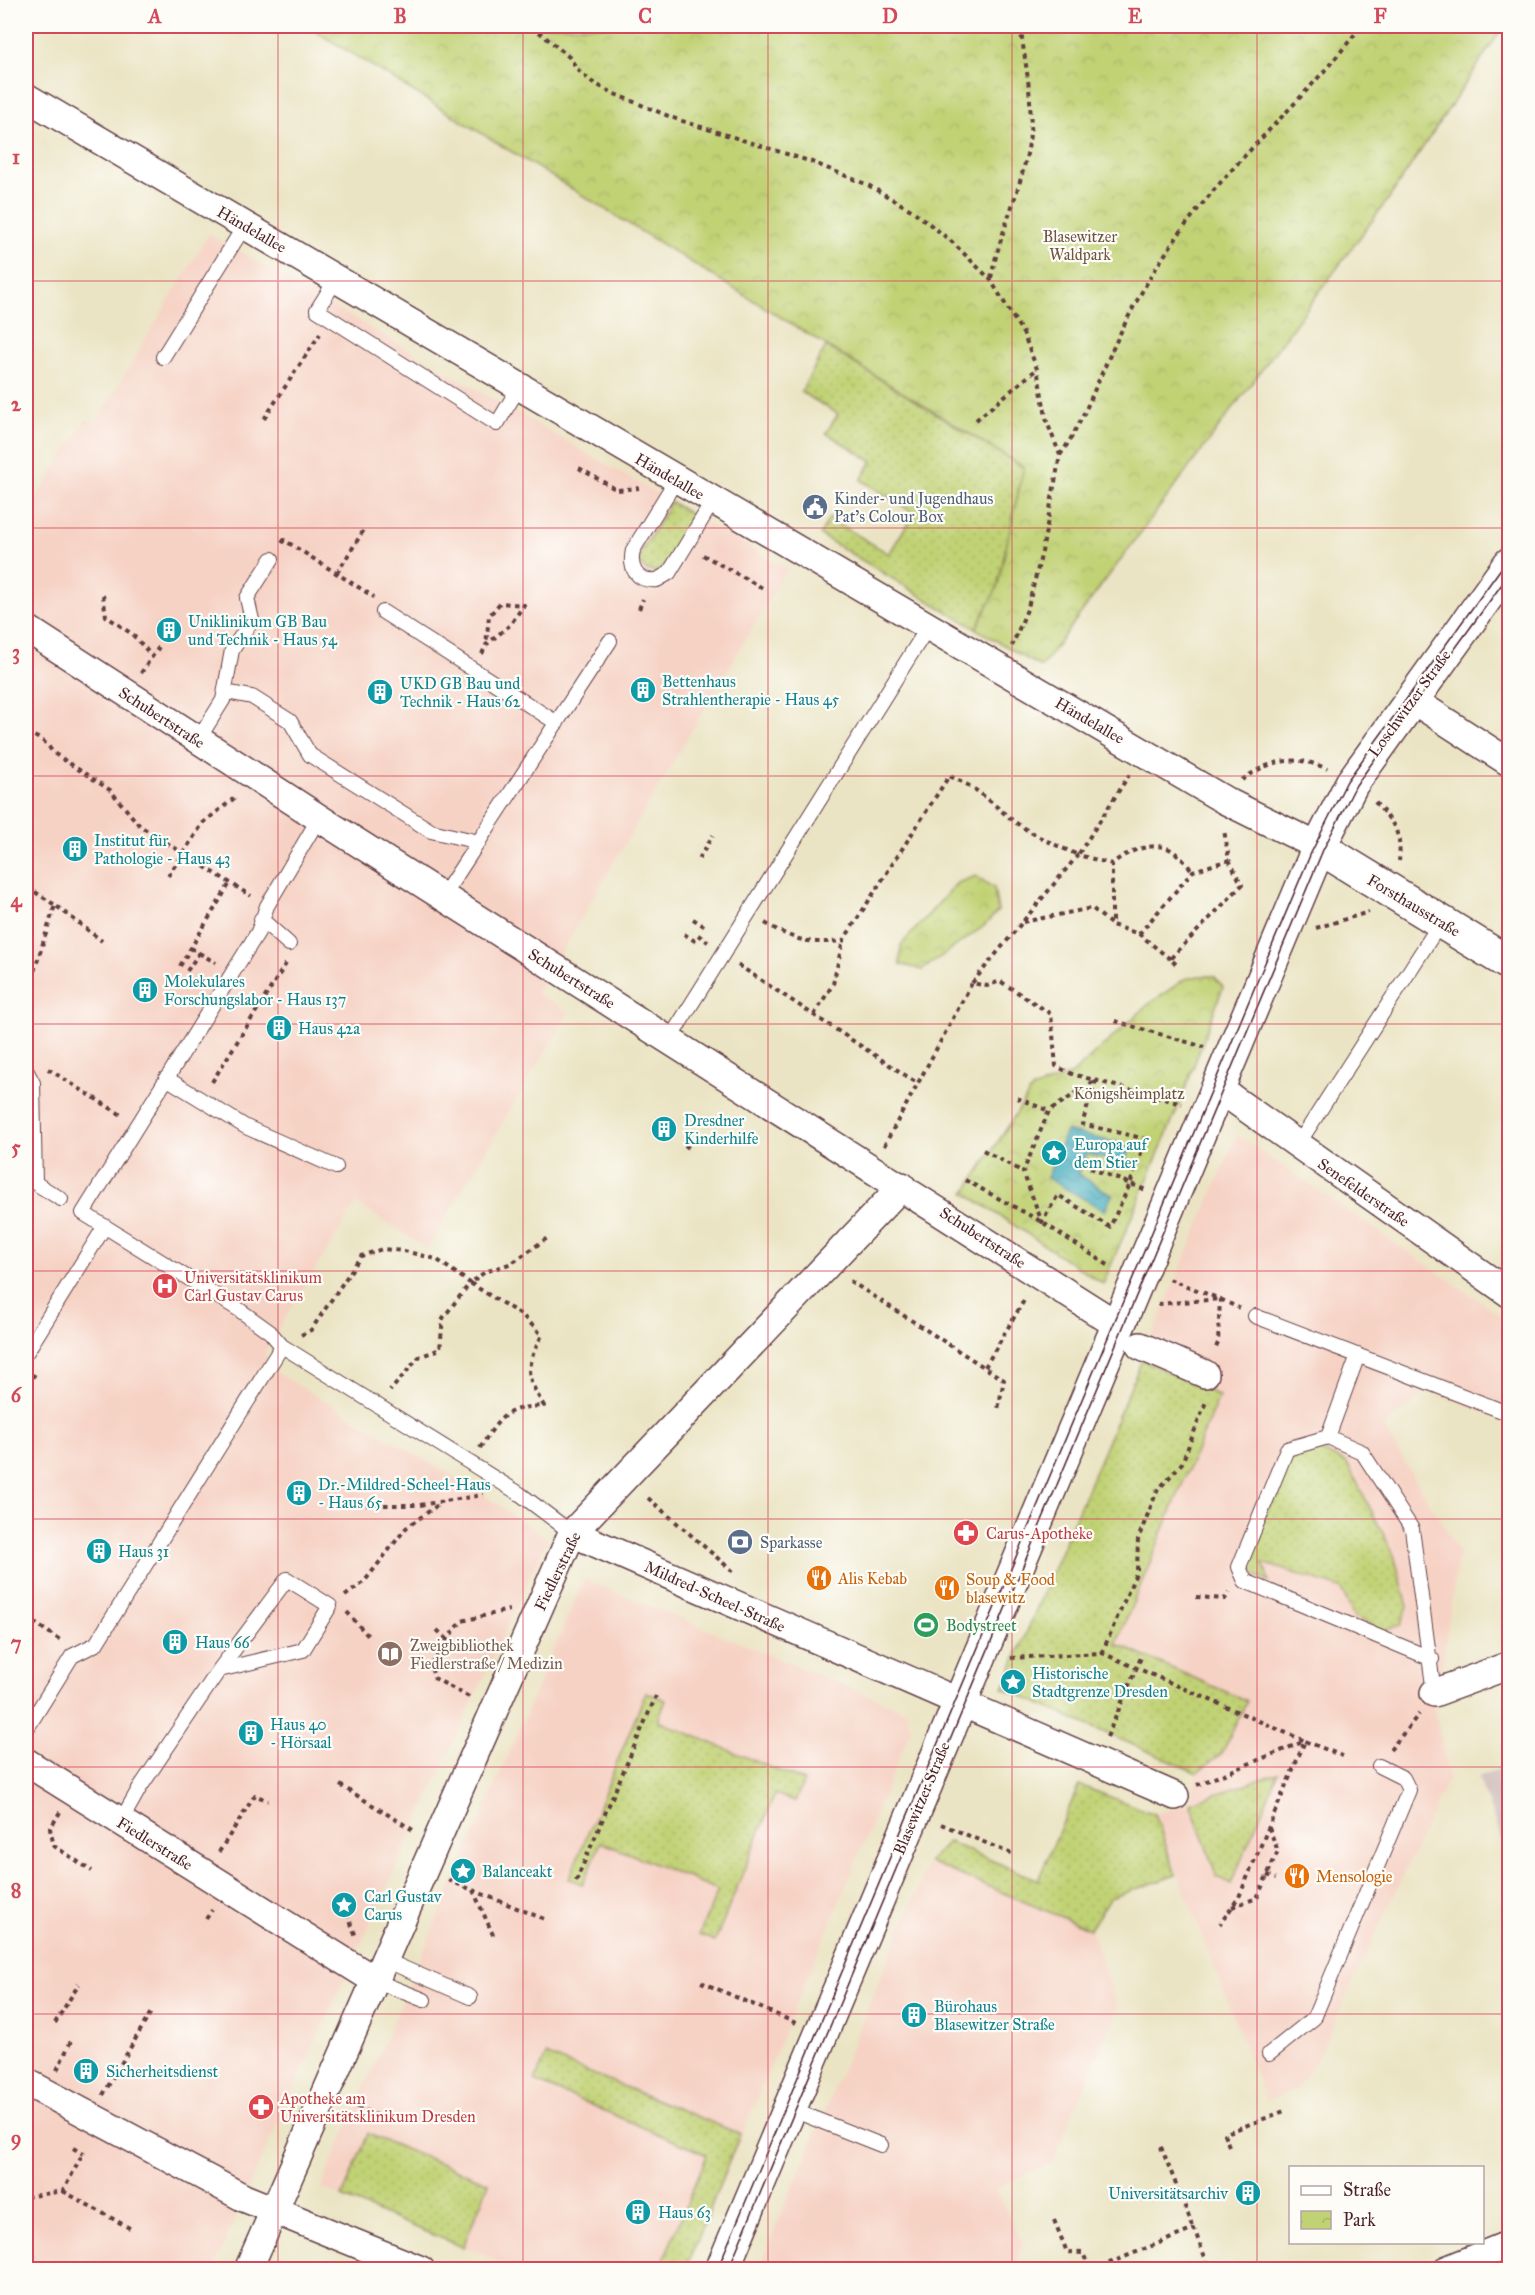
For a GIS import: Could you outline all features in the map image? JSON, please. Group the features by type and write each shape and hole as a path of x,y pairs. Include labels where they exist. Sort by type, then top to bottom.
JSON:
{"street":[{"name":"Händelallee","path":"26,97 337,278 674,483 713,501 1226,801 1319,848"},
{"name":"Loschwitzer Straße","path":"1319,848 1352,783 1509,564"},
{"name":"Schubertstraße","path":"26,628 319,818 902,1186 1138,1308 1205,1374"},
{"path":"1411,699 1509,763"},
{"path":"1138,1308 1219,1089 1319,848"},
{"name":"Forsthausstraße","path":"1319,848 1509,964"},
{"name":"Senefelderstraße","path":"1219,1089 1509,1294"},
{"name":"Fiedlerstraße","path":"248,2270 572,1533 902,1186"},
{"name":"Blasewitzer Straße","path":"723,2270 961,1703 1138,1308"},
{"name":"Mildred-Scheel-Straße","path":"572,1533 1175,1796"},
{"path":"1434,1693 1509,1665"},
{"name":"Fiedlerstraße","path":"26,1762 121,1821 380,1971"},
{"path":"26,2082 234,2193 421,2270"},
{"path":"1446,2270 1509,2244"}],"lane":[{"path":"163,357 245,225"},
{"path":"337,278 317,310 497,424 519,387"},
{"path":"674,483 633,550 630,561 640,578 657,580 669,573 713,501"},
{"path":"198,740 226,692 232,650 252,620 247,598 272,559"},
{"path":"383,612 557,723"},
{"path":"669,1040 928,627"},
{"path":"442,896 610,641"},
{"path":"226,692 252,697 290,721 310,755 431,831 479,842"},
{"path":"137,1125 258,932 264,912 319,818"},
{"path":"264,912 289,951"},
{"path":"1297,1146 1441,922"},
{"path":"26,1070 33,1083 29,1106 30,1181 61,1199"},
{"path":"166,1078 246,1127 336,1167"},
{"name":"Mildred-Scheel-Straße","path":"137,1125 83,1213 238,1309 270,1332 282,1346 520,1494 572,1533"},
{"path":"26,1353 105,1226"},
{"path":"1255,1316 1509,1414"},
{"path":"26,1728 72,1656 96,1644 282,1346"},
{"path":"1328,1437 1358,1355"},
{"path":"1432,1659 1245,1581 1239,1568 1287,1449 1328,1437 1362,1452 1412,1529 1432,1659 1434,1693"},
{"path":"121,1821 139,1789 219,1670 286,1579 334,1604 303,1650 219,1670"},
{"path":"1269,2054 1314,2018 1409,1790 1403,1778 1378,1766"},
{"path":"380,1971 470,1996"},
{"path":"380,1971 424,2000"},
{"path":"790,2109 881,2145"}],"path":[{"path":"439,26 550,26"},
{"path":"534,26 569,57 591,82 612,93 676,119 812,162 868,185 913,211 951,241 990,279 1024,335 1037,369 1047,422 1060,455"},
{"path":"990,279 998,243 1017,195 1028,153 1031,122 1020,26"},
{"path":"1000,667 1019,633 1028,608 1042,552 1060,455 1079,428 1135,302 1168,249 1215,189 1322,74 1361,26"},
{"path":"264,419 330,319"},
{"path":"976,420 1037,369"},
{"path":"579,468 616,489 674,483"},
{"path":"337,573 364,528"},
{"path":"272,559 284,540 385,604 383,612"},
{"path":"686,546 766,590"},
{"path":"103,595 106,616 132,634 152,656 160,644"},
{"path":"474,671 486,645 489,616 500,603 524,605 510,625 486,645"},
{"path":"26,733 38,738 49,746 52,753 110,790 140,826 230,883 264,912"},
{"path":"873,1167 972,983 1078,855 1144,752"},
{"path":"168,876 203,823 234,800 252,775"},
{"path":"814,1015 833,984 843,941 949,776 970,784 1016,822 1039,837 1078,855 1112,864"},
{"path":"699,859 713,835"},
{"path":"1112,926 1112,864 1124,853 1149,848 1171,850 1193,871"},
{"path":"1139,934 1193,871 1228,860"},
{"path":"180,966 230,883"},
{"path":"35,892 102,941"},
{"path":"26,997 55,905"},
{"path":"1023,922 1092,908 1112,926 1139,934 1170,959"},
{"path":"748,913 791,939 811,944 843,941"},
{"path":"693,919 704,926"},
{"path":"684,934 694,941"},
{"path":"187,971 199,953 191,948"},
{"path":"216,1108 209,1086 289,951"},
{"path":"723,954 917,1083"},
{"path":"26,974 32,977"},
{"path":"972,983 987,986 1000,981 1051,1014 1056,1066 1072,1074 1185,1105"},
{"path":"1114,1021 1207,1048"},
{"path":"48,1069 137,1125"},
{"path":"1023,1172 1049,1111 1096,1080"},
{"path":"1042,1222 1058,1195 1110,1227 1130,1184 1146,1139 1082,1124 1096,1080"},
{"path":"1017,1098 1049,1111"},
{"path":"685,1145 691,1149"},
{"path":"983,1150 1023,1172 1042,1222"},
{"path":"1090,1168 1149,1191"},
{"path":"965,1180 1042,1222 1138,1308 1220,1299 1255,1316"},
{"path":"380,1407 394,1383 419,1357 440,1349 443,1318 470,1283 485,1272 512,1263 550,1236"},
{"path":"282,1346 311,1330 361,1256 382,1248 436,1259 523,1316 542,1335 528,1365 531,1385 544,1406 519,1407 496,1422 470,1463"},
{"path":"850,1281 1004,1380 998,1409"},
{"path":"985,1367 1026,1296"},
{"path":"1138,1308 1220,1299"},
{"path":"1102,1653 1137,1571 1138,1539 1157,1491 1182,1463 1207,1399 1202,1385 1218,1343 1220,1299"},
{"path":"357,1505 440,1503 460,1497 520,1494"},
{"path":"648,1498 741,1578"},
{"path":"370,1638 334,1604 364,1582 406,1528 440,1503"},
{"path":"1196,1597 1225,1599 1239,1568"},
{"path":"469,1697 434,1678 431,1666 447,1638 462,1621 510,1610"},
{"path":"436,1630 447,1638"},
{"path":"1009,1658 1102,1653 1346,1757"},
{"path":"1097,1762 1142,1655"},
{"path":"1378,1766 1434,1693"},
{"path":"576,1881 656,1696"},
{"path":"1175,1796 1305,1741"},
{"path":"1220,1924 1239,1897 1305,1741"},
{"path":"340,1785 436,1844"},
{"path":"73,1791 50,1829 54,1846 92,1871"},
{"path":"219,1852 255,1795 268,1801"},
{"path":"915,1812 1012,1854"},
{"path":"1231,1907 1257,1899 1278,1851 1269,1827"},
{"path":"1267,1875 1276,1878"},
{"path":"495,1937 473,1890 544,1919"},
{"path":"344,1905 356,1938"},
{"path":"26,1934 34,1918"},
{"path":"701,1982 822,2034"},
{"path":"55,2023 79,1984"},
{"path":"103,2095 151,2012"},
{"path":"62,2073 56,2070 72,2039"},
{"path":"354,2105 376,2115"},
{"path":"1228,2146 1224,2134 1287,2110"},
{"path":"1161,2147 1210,2270"},
{"path":"63,2191 84,2153 73,2148"},
{"path":"26,2197 63,2191 133,2229"},
{"path":"1054,2220 1067,2252 1083,2253 1091,2270 1194,2229"}],"shaded area":[{"name":"Universitätsklinikum Carl Gustav Carus","path":"209,234 787,569 537,993 569,1012 427,1249 356,1203 265,1351 269,1368 484,1495 548,1539 252,2179 214,2269 26,2269 26,514 86,419 95,424"},
{"path":"1237,1135 1509,1321 1509,1422 1428,1390 1383,1426 1459,1552 1435,1712 1449,1778 1316,2061 1296,2089 1266,2101 1155,1814 1190,1803 1197,1773 1003,1688"},
{"path":"584,1579 906,1711 911,1729 686,2269 518,2269 321,2188"},
{"path":"1509,1765 1509,1857 1478,1777"},
{"path":"929,1862 1090,1929 1118,2009 1052,2163 995,2189 1023,2244 1012,2269 758,2270"}],"green space":[{"name":"Blasewitzer Waldpark","path":"307,26 1504,26 1389,198 1041,667 976,629 997,588 1024,467"},
{"path":"826,346 1024,468 997,588 976,629 820,535 829,518 889,554 914,513 861,480 872,461 826,433 838,414 801,392"},
{"path":"671,502 695,517 664,567 656,572 646,570 639,562 641,552"},
{"path":"976,876 994,888 998,911 984,926 922,970 900,964 901,945 957,883"},
{"name":"Königsheimplatz","path":"1214,976 1223,987 1180,1103 1103,1284 965,1193 1032,1089 1072,1074 1150,1003 1185,979","holes":["1066,1132 1125,1163 1087,1154 1078,1174 1112,1195 1047,1178"]},
{"path":"1142,1360 1219,1396 1116,1644 1247,1701 1222,1753 1197,1773 1003,1688"},
{"path":"1316,1448 1347,1463 1394,1555 1408,1607 1401,1625 1385,1631 1354,1617 1341,1588 1263,1563 1269,1582 1250,1572 1248,1555 1288,1461"},
{"path":"646,1692 666,1700 658,1721 804,1781 795,1801 775,1794 715,1941 699,1935 718,1890 601,1842 583,1884 569,1879"},
{"path":"1278,1773 1231,1884 1217,1877 1190,1803"},
{"path":"1079,1785 1155,1814 1176,1875 1110,1898 1090,1929 929,1862 948,1842 1038,1880"},
{"path":"546,2055 740,2134 686,2269 660,2269 707,2155 535,2081"},
{"path":"368,2134 489,2183 463,2247 342,2197"}],"water":[{"path":"1066,1131 1132,1146 1125,1163 1087,1154 1078,1174 1112,1195 1105,1211 1047,1178"}],"tram line":[{"path":"717,2270 1311,853 1347,781 1510,556"},
{"path":"728,2270 1323,850 1356,785 1510,573"}],"place":[{"name":"Kinder- und Jugendhaus Pat's Colour Box","path":"815,507"},
{"name":"Uniklinikum GB Bau und Technik - Haus 54","path":"169,630"},
{"name":"Bettenhaus Strahlentherapie - Haus 45","path":"643,690"},
{"name":"UKD GB Bau und Technik - Haus 62","path":"380,692"},
{"name":"Institut für Pathologie - Haus 43","path":"75,849"},
{"name":"Molekulares Forschungslabor - Haus 137","path":"145,990"},
{"name":"Haus 42a","path":"279,1028"},
{"name":"Dresdner Kinderhilfe","path":"664,1129"},
{"name":"Europa auf dem Stier","path":"1054,1153"},
{"name":"Universitätsklinikum Carl Gustav Carus","path":"165,1286"},
{"name":"Dr.-Mildred-Scheel-Haus - Haus 65","path":"299,1493"},
{"name":"Carus-Apotheke","path":"966,1533"},
{"name":"Sparkasse","path":"740,1542"},
{"name":"Haus 31","path":"99,1551"},
{"name":"Alis Kebab","path":"819,1578"},
{"name":"Soup & Food blasewitz","path":"947,1588"},
{"name":"Bodystreet","path":"926,1625"},
{"name":"Haus 66","path":"175,1642"},
{"name":"Zweigbibliothek Fiedlerstraße / Medizin","path":"390,1654"},
{"name":"Historische Stadtgrenze Dresden","path":"1013,1682"},
{"name":"Haus 40 - Hörsaal","path":"251,1733"},
{"name":"Balanceakt","path":"463,1871"},
{"name":"Mensologie","path":"1297,1876"},
{"name":"Carl Gustav Carus","path":"344,1905"},
{"name":"Bürohaus Blasewitzer Straße","path":"914,2015"},
{"name":"Sicherheitsdienst","path":"86,2071"},
{"name":"Apotheke am Universitätsklinikum Dresden","path":"261,2107"},
{"name":"Universitätsarchiv","path":"1248,2193"},
{"name":"Haus 63","path":"638,2212"}]}
